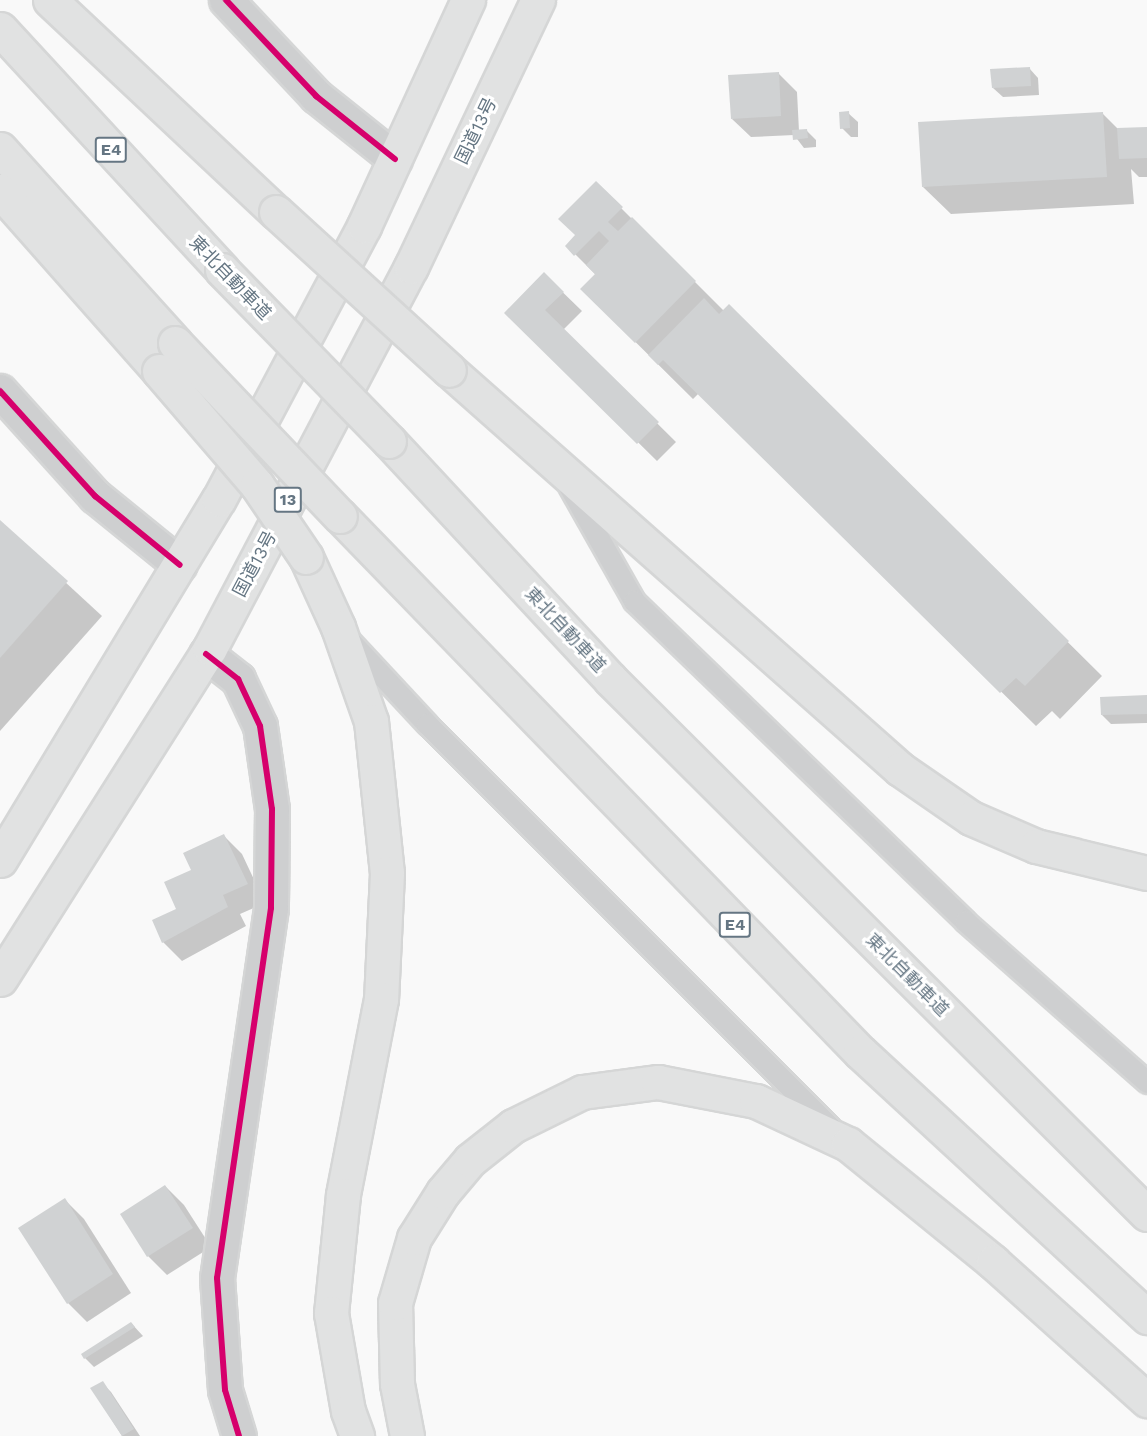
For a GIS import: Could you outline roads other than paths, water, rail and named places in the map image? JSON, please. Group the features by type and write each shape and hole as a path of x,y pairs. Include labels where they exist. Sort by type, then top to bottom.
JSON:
{"highway":[{"path":"50,0 449,370 900,770 971,818 1036,846 1147,873"},
{"path":"0,860 219,499 364,226 468,0"},
{"name":"国道13号","path":"0,979 206,654 411,267 538,0"},
{"name":"東北自動車道","path":"0,29 222,270 388,441 610,679 1147,1214"},
{"name":"E4","path":"0,149 166,357 340,516 860,1052 1147,1317"},
{"path":"0,191 166,357 306,557 338,627 371,721 387,873 381,999 343,1195 331,1313 348,1411 357,1436"},
{"path":"407,1436 396,1384 395,1303 414,1238 443,1192 470,1160 513,1126 582,1092 658,1082 756,1101 848,1144 993,1262 1147,1400"}],"street":[{"path":"226,0 316,96 395,159"},
{"path":"0,391 95,496 180,565"},
{"path":"206,654 238,679 253,709 260,726 272,809 271,908 218,1278 225,1390 239,1436"}],"lane":[{"path":"558,468 634,601 965,921 1147,1082"},
{"path":"338,627 427,724 848,1144"}]}
